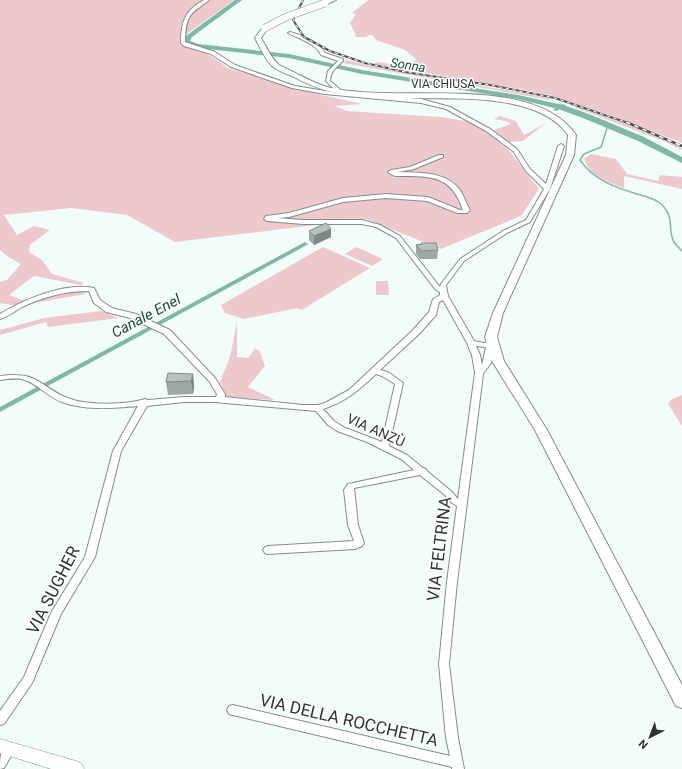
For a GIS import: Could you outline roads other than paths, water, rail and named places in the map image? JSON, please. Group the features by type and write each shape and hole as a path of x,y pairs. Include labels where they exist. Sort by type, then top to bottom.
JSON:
{"main road":[{"name":"VIA CHIUSA","path":"332,0 286,16 265,28 258,38 260,44 275,65 310,83 340,92 390,96 486,97 511,101 541,110 565,125 572,135 570,154 533,222"},
{"name":"VIA FELTRINA","path":"491,340 498,313 533,222"},
{"path":"491,340 498,361 541,430 633,604 682,701"}],"street":[{"path":"207,0 196,6 187,15 183,38 183,43 186,45 213,53 234,66 294,87 325,93 355,94 373,98 421,101 448,108 488,130 516,150 528,170 547,189"},
{"path":"290,33 300,35 322,51 323,54 340,58 341,60 333,67 327,76 328,81 340,92"},
{"path":"0,378 23,376 68,401 85,405 200,399 318,408 328,405 352,392 416,332 433,313 436,301 444,293 446,280 462,260 505,232 533,222 547,189 561,146"},
{"path":"441,156 408,170 391,172 394,174 437,176 453,186 459,193 467,210 465,212 459,212 428,199 386,196 343,200 289,214 268,217 267,219 303,222 362,222 378,226 398,237 437,288 444,293 471,343 476,355 478,373"},
{"path":"0,317 17,306 47,296 78,288 92,289 97,301 110,310 147,321 167,332 212,380 221,394 220,400"},
{"path":"471,343 485,345 491,340"},
{"name":"VIA FELTRINA","path":"458,766 452,738 444,664 478,373 483,370 486,365 491,340"},
{"path":"375,371 385,374 399,383 385,446"},
{"name":"VIA SUGHER","path":"0,720 28,680 56,613 90,557 117,450 145,402"},
{"name":"VIA ANZÙ","path":"318,408 331,423 340,429 385,446 404,457 423,471 455,501 462,505"},
{"path":"268,550 355,546 359,543 353,525 349,490 351,486 423,471"},
{"name":"VIA DELLA ROCCHETTA","path":"233,710 458,766"},
{"path":"0,764 5,748 76,769"}],"waterway":[{"name":"Sonna","path":"239,0 189,36 186,41 189,44 198,46 289,56 362,72 518,97 560,107 641,139 682,160"},
{"name":"Canale Enel","path":"555,110 564,105"},
{"path":"608,125 601,147 584,154 580,160 592,173 605,182 620,189 651,198 660,203 665,208 670,218 671,233 674,242 682,251"},
{"name":"Canale Enel","path":"0,410 305,244"}],"railway":[{"path":"303,0 293,20 304,37 330,51 365,63 405,72 490,85 555,98 628,123"},
{"path":"626,122 682,146"}]}
